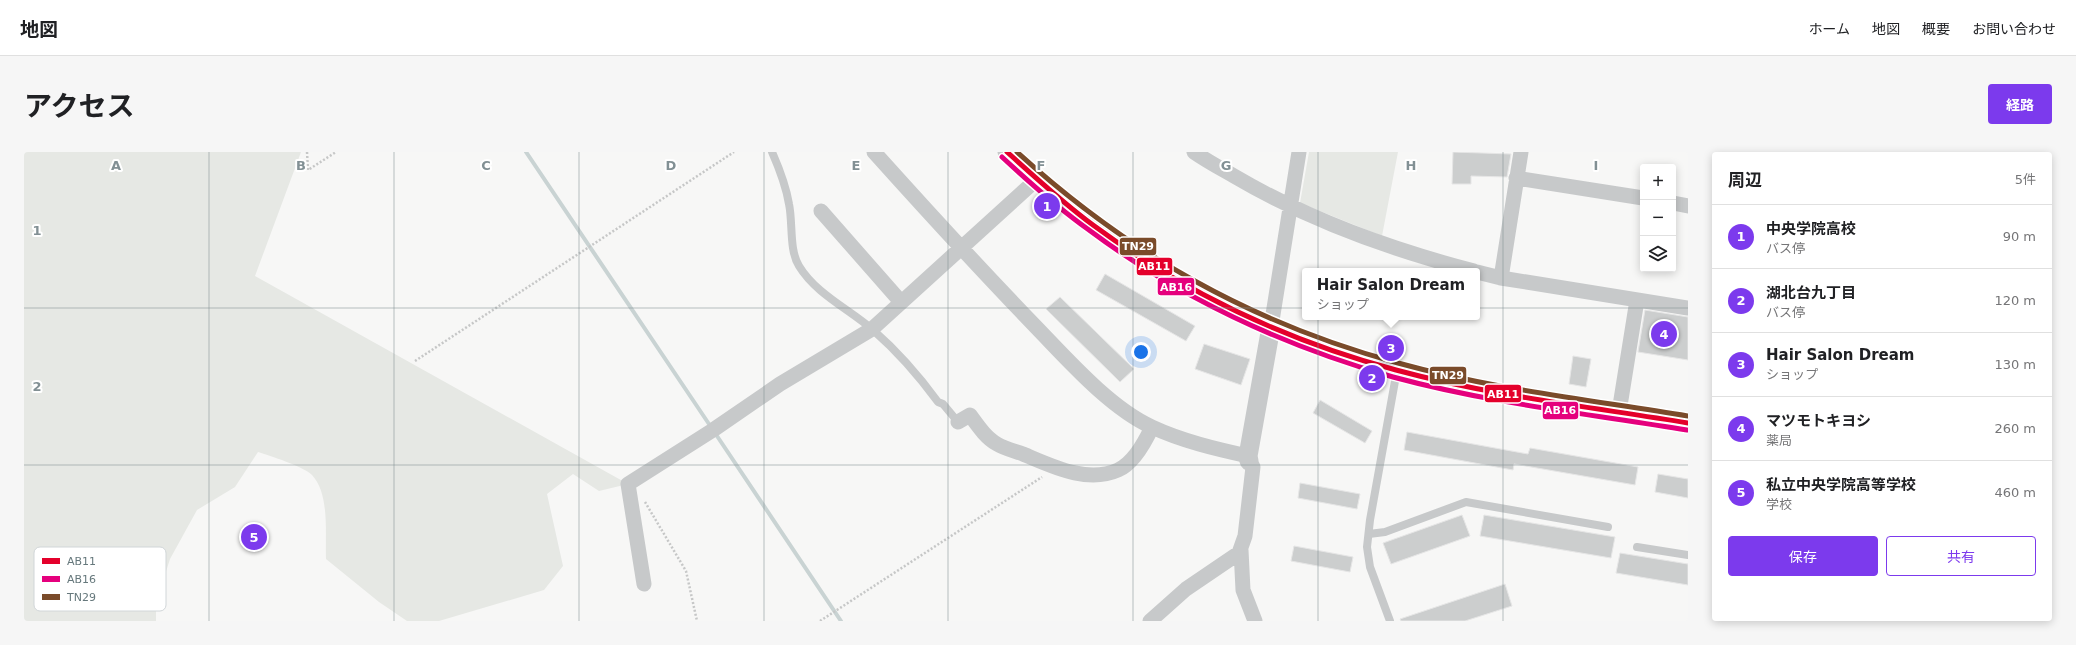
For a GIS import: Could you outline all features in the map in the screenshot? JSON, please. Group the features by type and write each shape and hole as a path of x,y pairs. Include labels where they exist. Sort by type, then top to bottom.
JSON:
{"street":[{"path":"874,152 960,248 1074,366 1125,411 1152,427 1248,458"},
{"path":"1007,152 1036,180 1076,214 1157,268 1212,299 1271,327 1315,345 1397,370 1488,390 1688,423"},
{"path":"1255,621 1243,590 1241,550 1245,536 1253,467 1248,458 1299,152"},
{"path":"1501,278 1521,152"},
{"path":"1197,153 1290,206 1370,238 1466,268"},
{"path":"1516,178 1640,198"},
{"path":"644,584 628,484 713,430 780,384 872,329 1036,180"},
{"path":"1676,204 1688,206"},
{"path":"821,211 901,302"},
{"path":"1480,272 1501,278 1688,308"},
{"path":"1618,412 1637,300"},
{"path":"958,422 970,415 980,428 998,445 1056,468 1084,474 1097,474 1118,470 1133,458 1152,427"},
{"path":"1150,621 1186,589 1228,561 1241,550"}],"lane":[{"path":"772,152 783,178 789,203 795,253 799,266 809,278 827,294 872,329 909,366 938,402 943,404 958,422"},
{"path":"1390,621 1370,567 1367,547 1397,370"},
{"path":"1369,534 1385,532 1466,502 1608,527"},
{"path":"1637,547 1688,555"}],"path":[{"path":"307,152 308,170 336,152"},
{"path":"415,361 734,152"},
{"path":"820,621 1056,468"},
{"path":"633,481 686,571 697,621"}],"shaded area":[{"path":"24,152 301,152 255,276 628,484 599,491 573,474 547,494 563,566 544,590 439,621 407,621 379,602 326,559 324,503 318,483 312,475 294,465 258,452 235,487 197,510 170,559 166,572 166,547 34,547 34,611 156,611 156,621 24,621"},
{"path":"1309,152 1398,152 1382,236 1300,203"}],"building":[{"path":"1453,152 1511,154 1507,177 1471,176 1471,184 1452,184"},
{"path":"1105,274 1195,326 1186,341 1096,290"},
{"path":"1060,297 1134,369 1120,382 1046,309"},
{"path":"1645,310 1688,317 1688,360 1638,352"},
{"path":"1204,344 1250,359 1241,385 1195,369"},
{"path":"1573,356 1591,359 1586,387 1569,384"},
{"path":"1320,400 1372,431 1365,443 1313,413"},
{"path":"1407,432 1528,454 1530,448 1638,467 1635,485 1514,464 1513,470 1404,450"},
{"path":"1658,474 1688,479 1688,498 1655,492"},
{"path":"1300,483 1360,494 1357,509 1298,498"},
{"path":"1462,515 1470,536 1391,564 1383,543"},
{"path":"1484,515 1615,537 1611,558 1480,536"},
{"path":"1294,546 1353,557 1350,572 1291,561"},
{"path":"1620,553 1688,564 1688,585 1616,573"},
{"path":"1505,584 1512,606 1465,621 1401,621 1400,619"}],"waterway":[{"path":"526,152 711,427"},
{"path":"715,433 841,621"}],"transit line":[{"name":"AB11","path":"1007,152 1049,190 1093,225 1163,272 1238,312 1315,345 1396,370 1468,387 1688,423"},
{"name":"TN29","path":"1017,152 1059,189 1148,253 1194,281 1242,306 1292,328 1344,347 1433,372 1505,387 1688,416"},
{"name":"AB16","path":"1002,157 1066,213 1124,255 1196,298 1273,335 1312,351 1393,377 1466,394 1687,430"}],"place":[{"name":"中央学院高校","path":"1047,206"},
{"name":"マツモトキヨシ","path":"1664,334"},
{"name":"Hair Salon Dream","path":"1391,348"},
{"name":"湖北台九丁目","path":"1372,378"},
{"name":"私立中央学院高等学校","path":"254,537"}]}
